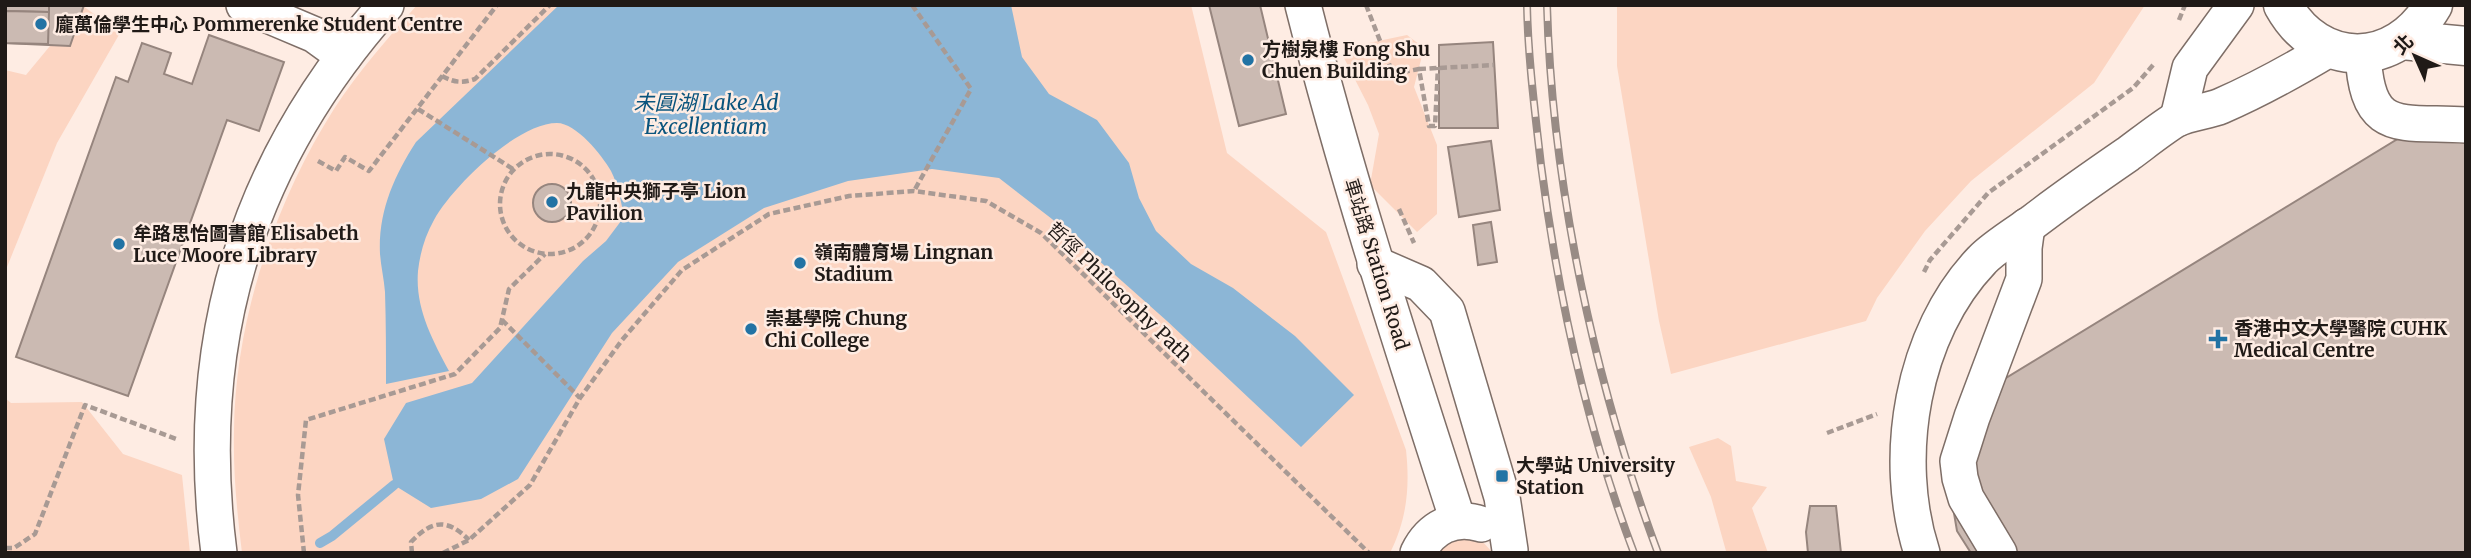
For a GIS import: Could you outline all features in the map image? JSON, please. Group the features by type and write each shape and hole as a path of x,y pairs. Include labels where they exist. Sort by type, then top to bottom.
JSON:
{"main road":[{"path":"2283,5 2305,34 2346,51 2386,48 2402,40 2425,19 2432,5"},
{"path":"2402,40 2466,46"}],"street":[{"path":"244,5 315,35 344,55"},
{"path":"219,553 212,498 211,428 217,358 230,289 252,222 280,157 315,96 344,55 386,5"},
{"name":"車站路 Station Road","path":"1303,5 1331,114 1375,264 1458,520"},
{"path":"2178,118 2190,68 2236,5"},
{"path":"1922,553 1911,504 1908,470 1913,400 1922,366 1946,312 1983,258 2178,118 2218,107 2346,51 2379,113 2395,121 2466,125"},
{"path":"1999,553 1966,498 1958,461 2024,279 2027,226"},
{"path":"1375,264 1421,284 1447,311 1502,497 1510,551"},
{"path":"1418,553 1432,533 1444,524 1458,520 1488,526 1501,536 1510,551"}],"path":[{"path":"442,76 453,82 464,83 475,79 550,5"},
{"path":"912,5 971,89 914,191"},
{"path":"1366,5 1393,74 1438,67 1494,65"},
{"path":"313,158 336,171 345,157 369,171 494,6"},
{"path":"1419,69 1429,126 1435,126 1438,67"},
{"path":"418,109 513,169"},
{"path":"555,153 572,158 586,168 596,183 600,200 598,217 591,233 579,245 563,253 545,254 520,245 504,225 500,212 499,199 513,169 538,155 555,153"},
{"name":"哲徑 Philosophy Path","path":"443,553 469,540 530,485 578,396 682,270 769,214 849,196 914,191 986,201 1041,233 1369,553"},
{"path":"304,553 298,495 306,421 455,374 500,328 509,289 545,254"},
{"path":"502,320 578,396"},
{"path":"5,548 14,548 36,534 85,405 190,444"},
{"path":"1826,432 1877,414"},
{"path":"412,553 411,542 423,529 441,524 456,528 469,540"}],"shaded area":[{"name":"嶺南體育場 Lingnan Stadium","path":"417,5 1191,5 1227,153 1326,232 1406,450 1406,503 1390,553 242,553 234,462 236,389 242,347 262,263 294,183 334,109 363,69"},
{"path":"1617,5 2145,5 2094,83 1971,181 1925,231 1877,298 1866,321 1671,374 1659,321 1617,66"},
{"path":"83,6 120,33 57,143 5,272 5,70 26,75"},
{"path":"1407,35 1424,48 1414,87 1437,145 1437,214 1417,232 1370,185 1379,134 1368,105 1342,54 1354,46"},
{"path":"5,398 11,403 82,402 123,454 182,475 190,553 5,553"},
{"path":"1718,438 1731,446 1736,481 1767,487 1752,508 1768,553 1726,551 1711,497 1689,447"},
{"path":"1457,536 1481,540 1493,553 1433,553"}],"water":[{"name":"未圓湖 Lake Ad Excellentiam","path":"559,5 1011,5 1022,57 1049,94 1097,120 1129,163 1139,198 1156,231 1191,264 1233,288 1295,336 1354,395 1301,447 1167,321 1052,219 999,178 932,169 848,181 764,208 678,262 612,333 518,479 481,499 431,508 394,485 384,439 406,403 472,383 583,261 606,241 624,217 611,171 595,149 572,128 557,123 541,126 505,145 470,175 443,206 431,226 422,251 418,271 419,298 431,335 449,371 386,384 385,292 380,254 385,209 394,181 416,142"}],"building":[{"name":"龐萬倫學生中心 Pommerenke Student Centre","path":"5,5 84,5 70,46 5,43"},
{"path":"5,5 49,5 49,12 5,11"},
{"name":"方樹泉樓 Fong Shu Chuen Building","path":"1209,5 1260,5 1286,114 1239,126"},
{"path":"5,11 49,12 48,44 5,43"},
{"name":"牟路思怡圖書館 Elisabeth Luce Moore Library","path":"209,35 284,62 259,131 227,120 128,396 16,357 116,77 128,82 142,43 171,53 164,74 192,84"},
{"path":"1493,42 1498,128 1439,128 1439,45"},
{"name":"香港中文大學醫院 CUHK Medical Centre","path":"2450,107 2466,107 2466,553 1971,553 1957,531 1948,478 1970,400"},
{"path":"1491,141 1500,210 1459,217 1448,147"},
{"name":"九龍中央獅子亭 Lion Pavilion","path":"552,184 565,190 571,203 565,216 552,222 539,216 533,203 539,190"},
{"path":"1491,222 1497,262 1478,265 1473,225"},
{"path":"1810,506 1836,506 1841,553 1808,553 1806,532"}],"waterway":[{"path":"320,543 394,485"}],"railway":[{"path":"1527,5 1530,65 1541,165 1556,263 1588,410 1634,553"},
{"path":"1547,5 1558,143 1581,283 1615,421 1658,553"}],"place":[{"name":"龐萬倫學生中心 Pommerenke Student Centre","path":"41,24"},
{"name":"方樹泉樓 Fong Shu Chuen Building","path":"1248,60"},
{"name":"九龍中央獅子亭 Lion Pavilion","path":"552,202"},
{"name":"牟路思怡圖書館 Elisabeth Luce Moore Library","path":"119,244"},
{"name":"嶺南體育場 Lingnan Stadium","path":"800,263"},
{"name":"崇基學院 Chung Chi College","path":"751,329"},
{"name":"香港中文大學醫院 CUHK Medical Centre","path":"2218,339"},
{"name":"大學站 University Station","path":"1502,476"}]}
